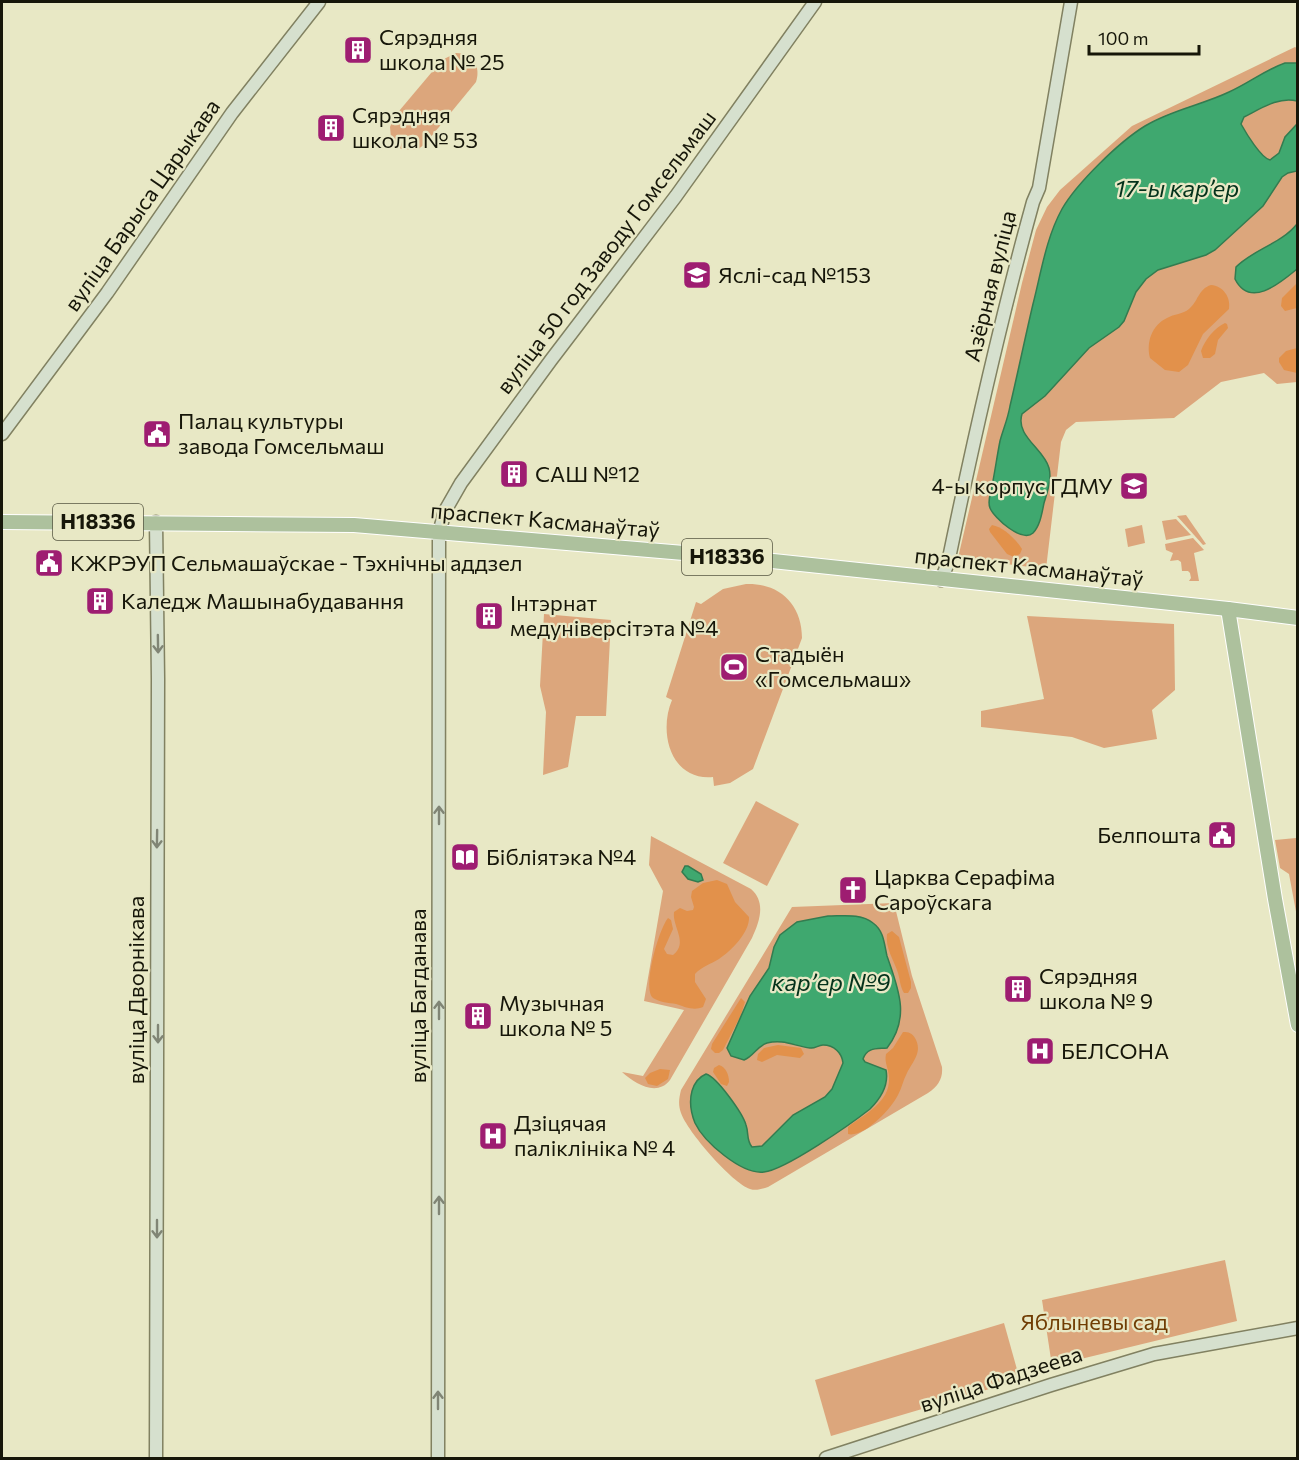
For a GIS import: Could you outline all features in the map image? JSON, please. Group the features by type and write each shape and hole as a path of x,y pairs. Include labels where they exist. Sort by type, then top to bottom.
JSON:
{"main road":[{"name":"праспект Касманаўтаў","path":"2,522 354,525 754,559 1298,618"},
{"path":"1228,609 1298,1025"}],"street":[{"name":"вуліца Барыса Царыкава","path":"2,434 107,293 221,128 319,2"},
{"name":"вуліца 50 год Заводу Гомсельмаш","path":"440,533 445,511 461,483 676,196 815,2"},
{"name":"Азёрная вуліца","path":"941,580 948,563 980,411 1008,297 1039,188 1071,2"},
{"name":"вуліца Дворнікава","path":"156,522 158,658 156,1458"},
{"name":"вуліца Багданава","path":"438,1458 440,533"},
{"name":"вуліца Фадзеева","path":"826,1458 1040,1388 1154,1354 1298,1328"}],"green space":[{"path":"1295,47 1298,49 1297,382 1277,384 1264,373 1221,382 1174,418 1076,422 1066,430 1061,442 1046,569 958,558 1022,283 1036,230 1047,207 1060,190 1132,126"},
{"path":"456,53 467,55 474,62 477,71 476,82 425,144 417,150 401,149 391,138 390,127 394,117 442,60"},
{"path":"1186,515 1206,544 1203,545 1177,516"},
{"path":"1176,519 1191,535 1166,540 1162,521"},
{"path":"1142,525 1145,543 1128,547 1125,529"},
{"path":"1193,538 1204,550 1194,553 1199,581 1189,581 1190,573 1182,571 1181,562 1170,561 1173,553 1166,550 1165,544"},
{"name":"Стадыён «Гомсельмаш»","path":"746,584 769,587 786,598 798,615 802,638 753,769 730,783 714,786 713,777 699,776 687,771 678,763 672,752 667,727 672,700 666,697 696,602 701,604 723,589"},
{"path":"544,614 611,620 606,716 576,716 568,767 543,775 546,712 540,686"},
{"path":"1027,616 1174,624 1175,690 1152,710 1157,739 1104,748 1072,737 981,727 981,711 1044,699"},
{"path":"756,801 799,824 767,886 723,863"},
{"path":"651,836 751,889 756,894 760,906 752,938 670,1080 659,1088 639,1084 622,1072 643,1076 684,1010 644,1001 663,891 649,865"},
{"path":"1296,838 1298,844 1297,917 1289,874 1280,868 1275,840"},
{"path":"894,903 912,976 942,1067 939,1082 928,1093 768,1187 757,1190 742,1185 711,1156 692,1132 680,1110 681,1090 792,907"},
{"name":"Яблыневы сад","path":"1225,1260 1237,1321 1052,1366 1042,1300"},
{"name":"Яблыневы сад","path":"1004,1323 1020,1380 831,1436 815,1380"}],"shaded area":[{"path":"1297,283 1297,308 1285,311 1281,306 1282,298"},
{"path":"1211,285 1219,287 1225,293 1229,300 1229,309 1203,334 1188,365 1179,372 1165,370 1150,358 1151,335 1162,321 1189,309 1203,289"},
{"path":"1225,323 1228,328 1218,340 1215,354 1210,358 1203,358 1201,351 1205,343 1214,331"},
{"path":"1297,348 1297,373 1284,370 1279,358 1286,351"},
{"path":"992,525 1013,538 1022,549 1020,554 1014,557 1007,554 990,532"},
{"path":"717,880 727,884 735,902 749,917 746,929 729,951 695,974 695,982 706,999 703,1007 690,1008 653,998 649,982 656,945 664,924 668,918 671,920 673,929 664,949 667,954 673,955 680,945 674,912 680,908 687,911 693,910 692,891 703,883"},
{"path":"892,931 899,937 911,982 908,993 904,993 889,949 887,934"},
{"path":"741,998 745,1002 741,1015 723,1050 715,1053 711,1049 712,1044"},
{"path":"903,1032 913,1035 918,1052 898,1095 883,1115 869,1127 862,1132 848,1134 848,1127 875,1107 885,1094 889,1078 886,1054 893,1048"},
{"path":"778,1045 801,1048 804,1054 800,1058 777,1055 762,1062 757,1060 758,1054 764,1048"},
{"path":"719,1065 728,1074 727,1086 721,1084 713,1072 714,1068"},
{"path":"660,1069 670,1070 668,1079 657,1086 648,1084 645,1078"}],"water":[{"name":"17-ы кар’ер","path":"1285,63 1297,63 1297,101 1283,100 1270,104 1244,117 1241,124 1258,150 1270,160 1279,153 1285,137 1297,124 1297,171 1282,177 1263,206 1215,250 1158,270 1146,279 1136,292 1124,321 1119,327 1089,348 1045,396 1022,414 1021,422 1026,436 1042,455 1049,468 1049,486 1039,523 1033,533 1022,535 1009,528 993,512 989,500 1000,441 1044,256 1062,209 1099,164 1145,126 1229,92"},
{"name":"17-ы кар’ер","path":"1297,224 1297,269 1274,286 1257,293 1241,288 1235,279 1236,267 1283,237"},
{"path":"685,866 701,874 703,880 698,882 688,879 682,872"},
{"name":"карʼер №9","path":"828,916 852,916 868,920 877,926 883,938 898,991 899,1025 887,1048 867,1052 863,1059 865,1062 886,1070 885,1086 870,1109 834,1135 787,1163 764,1172 755,1172 735,1163 706,1139 695,1123 692,1111 692,1091 701,1077 706,1074 711,1077 729,1096 744,1120 752,1147 762,1146 793,1115 825,1097 832,1089 843,1063 839,1053 831,1046 823,1045 812,1048 773,1042 764,1044 744,1060 731,1056 727,1048 750,996 769,968 774,947 780,935 797,922"}],"place":[{"name":"Сярэдняя школа № 25","path":"358,50"},
{"name":"Сярэдняя школа № 53","path":"331,128"},
{"name":"Яслі-сад №153","path":"697,275"},
{"name":"Палац культуры завода Гомсельмаш","path":"157,434"},
{"name":"САШ №12","path":"514,474"},
{"name":"4-ы корпус ГДМУ","path":"1134,486"},
{"name":"КЖРЭУП Сельмашаўскае - Тэхнічны аддзел","path":"49,563"},
{"name":"Каледж Машынабудавання","path":"100,601"},
{"name":"Інтэрнат медуніверсітэта №4","path":"489,616"},
{"name":"Стадыён «Гомсельмаш»","path":"734,667"},
{"name":"Белпошта","path":"1222,835"},
{"name":"Бібліятэка №4","path":"465,857"},
{"name":"Царква Серафіма Сароўскага","path":"853,890"},
{"name":"Сярэдняя школа № 9","path":"1018,989"},
{"name":"Музычная школа № 5","path":"478,1016"},
{"name":"БЕЛСОНА","path":"1040,1051"},
{"name":"Дзіцячая паліклініка № 4","path":"493,1136"}]}
